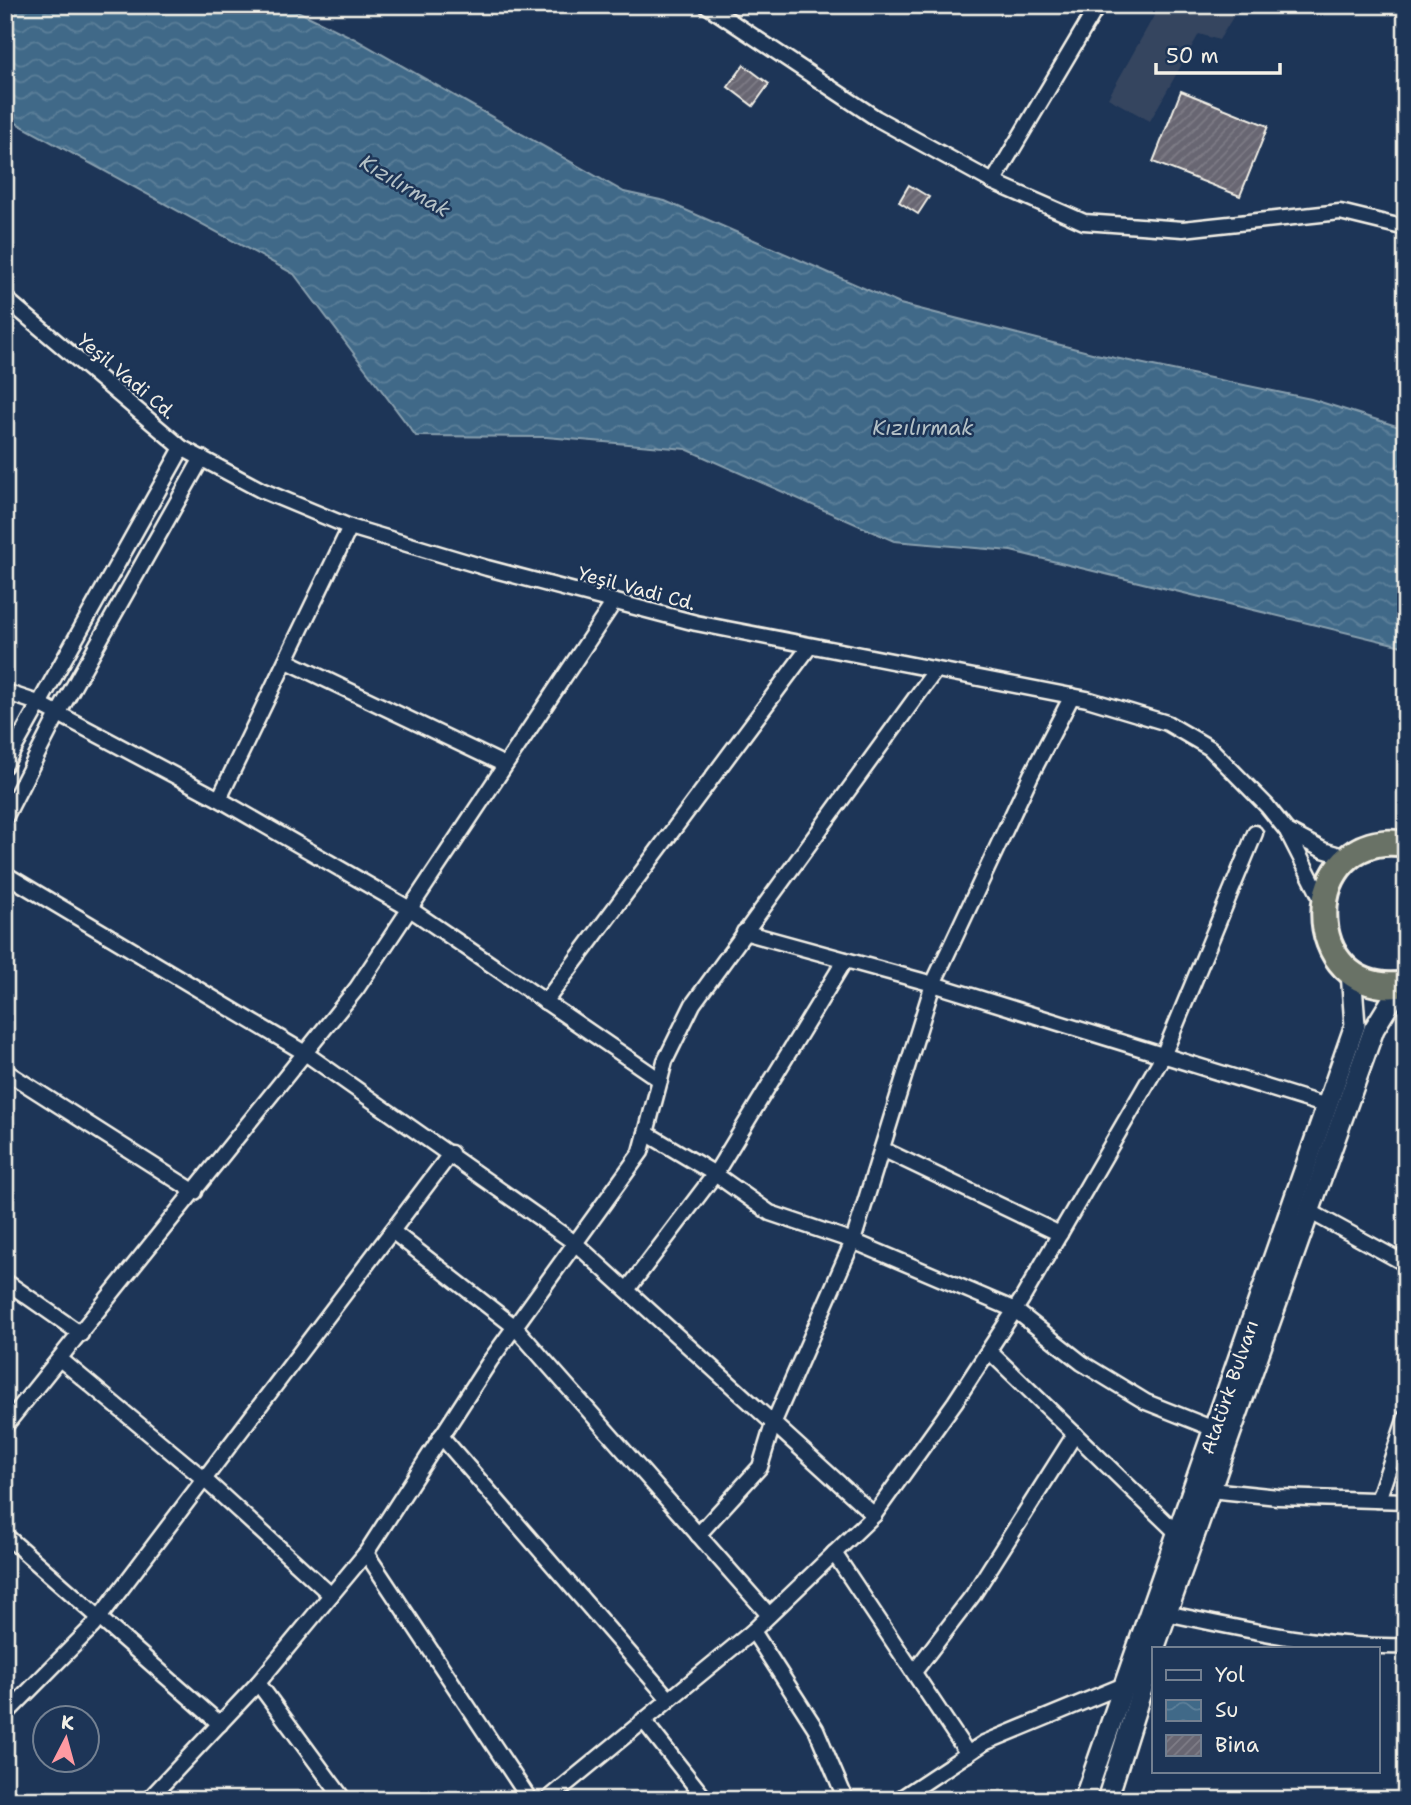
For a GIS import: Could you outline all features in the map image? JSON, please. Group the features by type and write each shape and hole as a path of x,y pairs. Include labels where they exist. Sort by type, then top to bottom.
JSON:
{"highway":[{"path":"1351,972 1333,953 1324,928 1323,902 1332,877 1361,850 1396,844 1406,825"},
{"name":"Atatürk Bulvarı","path":"1351,972 1375,983 1404,985"}],"main road":[{"name":"Atatürk Bulvarı","path":"1084,1800 1355,1025 1351,972"},
{"name":"Atatürk Bulvarı","path":"1155,1647 1374,1029 1404,985"},
{"name":"Atatürk Bulvarı","path":"1107,1800 1152,1656"}],"street":[{"path":"706,5 876,118 993,182 1084,222 1183,229 1340,212 1406,228"},
{"path":"993,182 1098,5"},
{"name":"Yeşil Vadi Cd.","path":"5,298 182,448 261,491 350,527 696,623 1072,696 1167,723 1210,748 1287,831"},
{"path":"5,765 182,448"},
{"path":"5,818 58,714 202,458"},
{"path":"219,799 350,527"},
{"path":"5,1426 357,988 614,602"},
{"path":"545,1002 810,646"},
{"path":"287,661 505,765"},
{"path":"150,1799 258,1683 366,1553 515,1326 641,1152 665,1061 693,1004 935,671"},
{"path":"5,692 58,714 219,799 410,909 660,1080"},
{"path":"698,1535 760,1467 774,1424 853,1241 933,984 1031,775 1072,696"},
{"path":"1287,831 1324,850 1350,858"},
{"path":"1287,831 1323,902"},
{"path":"547,1800 753,1631 874,1515 1016,1310 1163,1056 1255,833"},
{"path":"5,874 305,1053 451,1153 575,1243 874,1515"},
{"path":"744,932 933,984 1327,1106"},
{"path":"627,1290 715,1174 845,960"},
{"path":"5,1071 195,1192"},
{"path":"646,1133 715,1174 770,1213 853,1241 1016,1310 1082,1363 1146,1402 1214,1429"},
{"path":"882,1149 1060,1234"},
{"path":"5,1715 99,1617 451,1153"},
{"path":"1309,1211 1406,1264"},
{"path":"392,1230 515,1326 769,1615"},
{"path":"5,1281 81,1334"},
{"path":"989,1351 1177,1534"},
{"path":"60,1359 204,1479 331,1595"},
{"path":"1378,1500 1406,1417"},
{"path":"914,1672 973,1595 1075,1434"},
{"path":"441,1436 669,1699"},
{"path":"1210,1490 1278,1497 1406,1501"},
{"path":"5,1535 219,1724"},
{"path":"366,1553 530,1800"},
{"path":"834,1553 968,1754"},
{"path":"1166,1613 1294,1639 1361,1646 1406,1646"},
{"path":"753,1631 816,1729 846,1800"},
{"path":"258,1683 344,1800"},
{"path":"898,1800 984,1743 1124,1685"},
{"path":"643,1720 706,1800"}],"shaded area":[{"path":"1160,5 1232,5 1238,9 1219,40 1199,34 1150,121 1108,98"}],"water":[{"name":"Kızılırmak","path":"5,5 285,5 353,38 624,192 665,201 900,304 1096,354 1311,399 1406,429 1406,647 1011,551 894,541 686,449 546,437 416,436 294,274 5,117"}],"building":[{"path":"744,65 769,84 753,106 728,87"},
{"path":"1181,91 1268,126 1240,196 1153,162"},
{"path":"909,185 929,197 918,214 899,202"}]}
